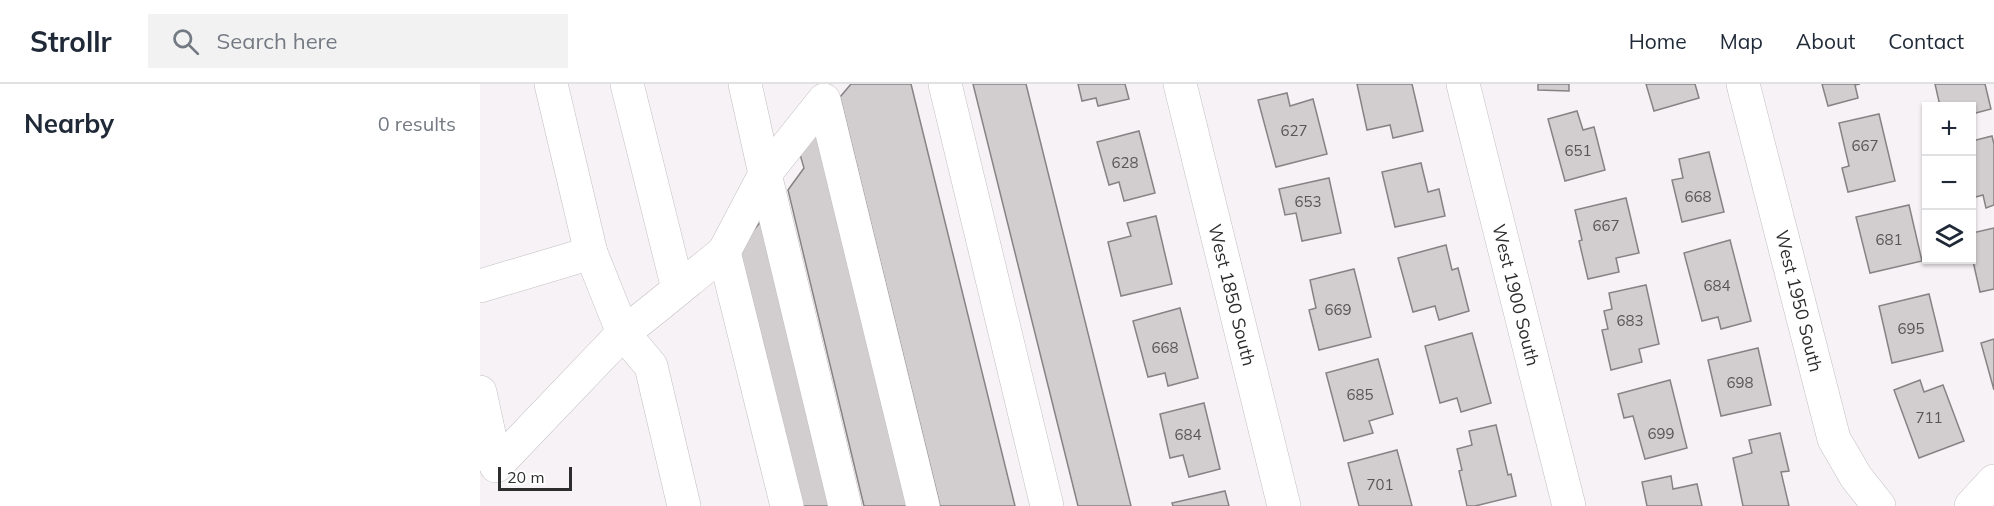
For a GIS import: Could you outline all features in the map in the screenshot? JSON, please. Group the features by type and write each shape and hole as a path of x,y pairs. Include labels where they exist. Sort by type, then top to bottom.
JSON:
{"street":[{"path":"551,84 591,253 623,333 651,366 684,506"},
{"path":"627,84 678,289"},
{"path":"745,84 845,506"},
{"path":"945,84 1047,506"},
{"name":"West 1850 South","path":"1180,84 1284,506"},
{"name":"West 1900 South","path":"1463,84 1569,506"},
{"name":"West 1950 South","path":"1743,84 1834,439 1856,477 1879,506"},
{"path":"480,392 497,474 623,333 667,301 678,289 724,252 765,174 831,92"},
{"path":"831,92 924,506"},
{"path":"724,252 788,506"},
{"path":"480,286 591,253"},
{"path":"1971,506 1994,481"}],"building":[{"path":"851,84 911,84 1015,506 940,506 840,97"},
{"path":"973,84 1026,84 1131,506 1078,506"},
{"path":"1078,84 1125,84 1129,99 1098,106 1096,98 1082,101"},
{"path":"1357,84 1412,84 1423,131 1393,138 1390,125 1367,130"},
{"path":"1538,84 1569,84 1569,91 1538,90"},
{"path":"1646,84 1695,84 1699,98 1654,111"},
{"path":"1822,84 1860,84 1855,85 1858,98 1828,106"},
{"path":"1935,84 1985,84 1991,109 1976,113 1976,102 1939,102"},
{"path":"1287,93 1290,106 1313,99 1327,154 1276,167 1258,100"},
{"path":"1577,111 1583,130 1594,127 1605,170 1565,181 1548,119"},
{"path":"1879,114 1895,181 1848,192 1842,168 1849,166 1839,123"},
{"path":"820,120 914,506 864,506 788,190 804,168 799,151"},
{"path":"1139,131 1155,193 1124,201 1119,182 1109,185 1097,142"},
{"path":"1992,136 1994,144 1994,205 1986,208 1983,195 1976,197 1976,140"},
{"path":"1709,152 1724,212 1682,222 1672,180 1683,178 1679,159"},
{"path":"1421,163 1428,192 1439,189 1445,216 1395,227 1382,172"},
{"path":"1329,178 1341,233 1302,241 1296,213 1285,215 1279,189"},
{"path":"1626,198 1639,253 1616,258 1619,272 1588,279 1579,241 1582,240 1575,210"},
{"path":"1909,205 1922,261 1870,273 1856,217"},
{"path":"1156,216 1172,284 1121,296 1108,242 1131,236 1127,223"},
{"path":"764,218 834,506 803,506 739,247"},
{"path":"1994,228 1994,289 1980,292 1974,264 1976,264 1976,232"},
{"path":"1730,240 1751,321 1721,329 1718,317 1702,321 1684,253"},
{"path":"1446,245 1452,270 1458,268 1469,311 1439,320 1435,306 1413,312 1398,258"},
{"path":"1354,269 1371,337 1319,350 1309,310 1316,308 1310,280"},
{"path":"1646,285 1659,344 1639,349 1642,362 1611,370 1602,330 1608,329 1604,311 1612,309 1609,293"},
{"path":"1929,294 1943,351 1892,363 1879,306"},
{"path":"1180,308 1198,378 1168,386 1165,373 1148,377 1133,321"},
{"path":"1472,333 1491,403 1461,412 1457,398 1440,403 1425,346"},
{"path":"1994,339 1994,390 1981,343"},
{"path":"1758,348 1771,405 1721,416 1708,360"},
{"path":"1378,359 1393,414 1369,421 1373,433 1344,441 1326,373"},
{"path":"1670,380 1687,448 1645,459 1633,416 1624,418 1618,394"},
{"path":"1920,380 1924,392 1943,385 1964,441 1919,458 1894,390"},
{"path":"1204,403 1220,469 1189,477 1183,455 1170,458 1160,414"},
{"path":"1496,425 1508,475 1511,474 1516,496 1467,506 1459,471 1462,470 1457,449 1472,445 1469,431"},
{"path":"1780,433 1789,471 1781,472 1789,506 1743,506 1733,458 1752,453 1749,440"},
{"path":"1397,450 1412,506 1359,506 1348,463"},
{"path":"1671,476 1673,489 1697,484 1702,506 1647,506 1642,482"},
{"path":"1225,491 1229,506 1173,506 1172,503"}]}
